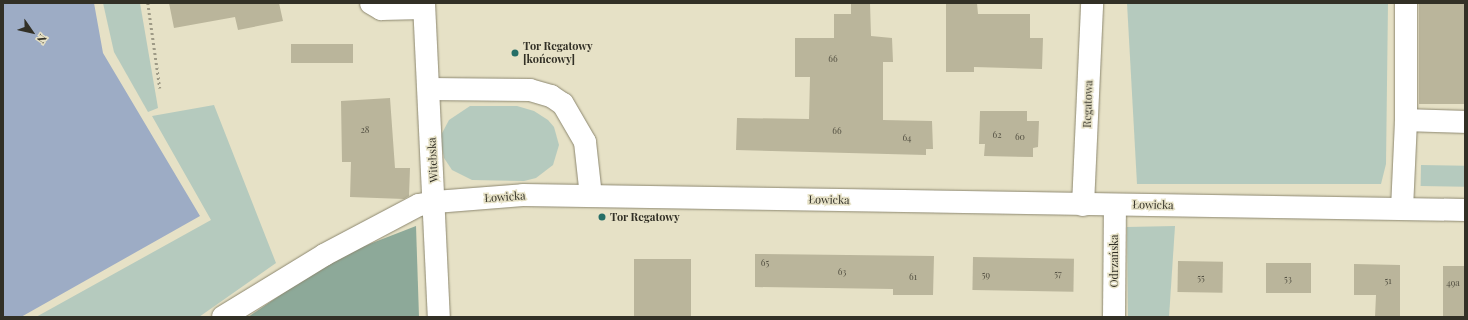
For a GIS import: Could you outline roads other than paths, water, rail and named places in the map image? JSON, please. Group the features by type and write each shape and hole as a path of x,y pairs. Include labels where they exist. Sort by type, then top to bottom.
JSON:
{"street":[{"path":"371,3 381,9 424,6"},
{"name":"Regatowa","path":"1083,204 1092,3"},
{"path":"1402,209 1406,120 1406,3"},
{"name":"Witebska","path":"424,6 435,202 439,317"},
{"path":"429,89 530,90 551,96 563,104 585,142 591,196"},
{"path":"1406,120 1465,122"},
{"name":"Łowicka","path":"223,317 324,255 419,205 435,202 523,195 1465,210"},
{"name":"Odrzańska","path":"1114,317 1115,205"}],"water":[{"path":"3,3 94,3 103,53 200,216 21,317 3,317"}],"place":[{"name":"Tor Regatowy [końcowy]","path":"515,53"},
{"name":"Tor Regatowy","path":"602,217"}]}
